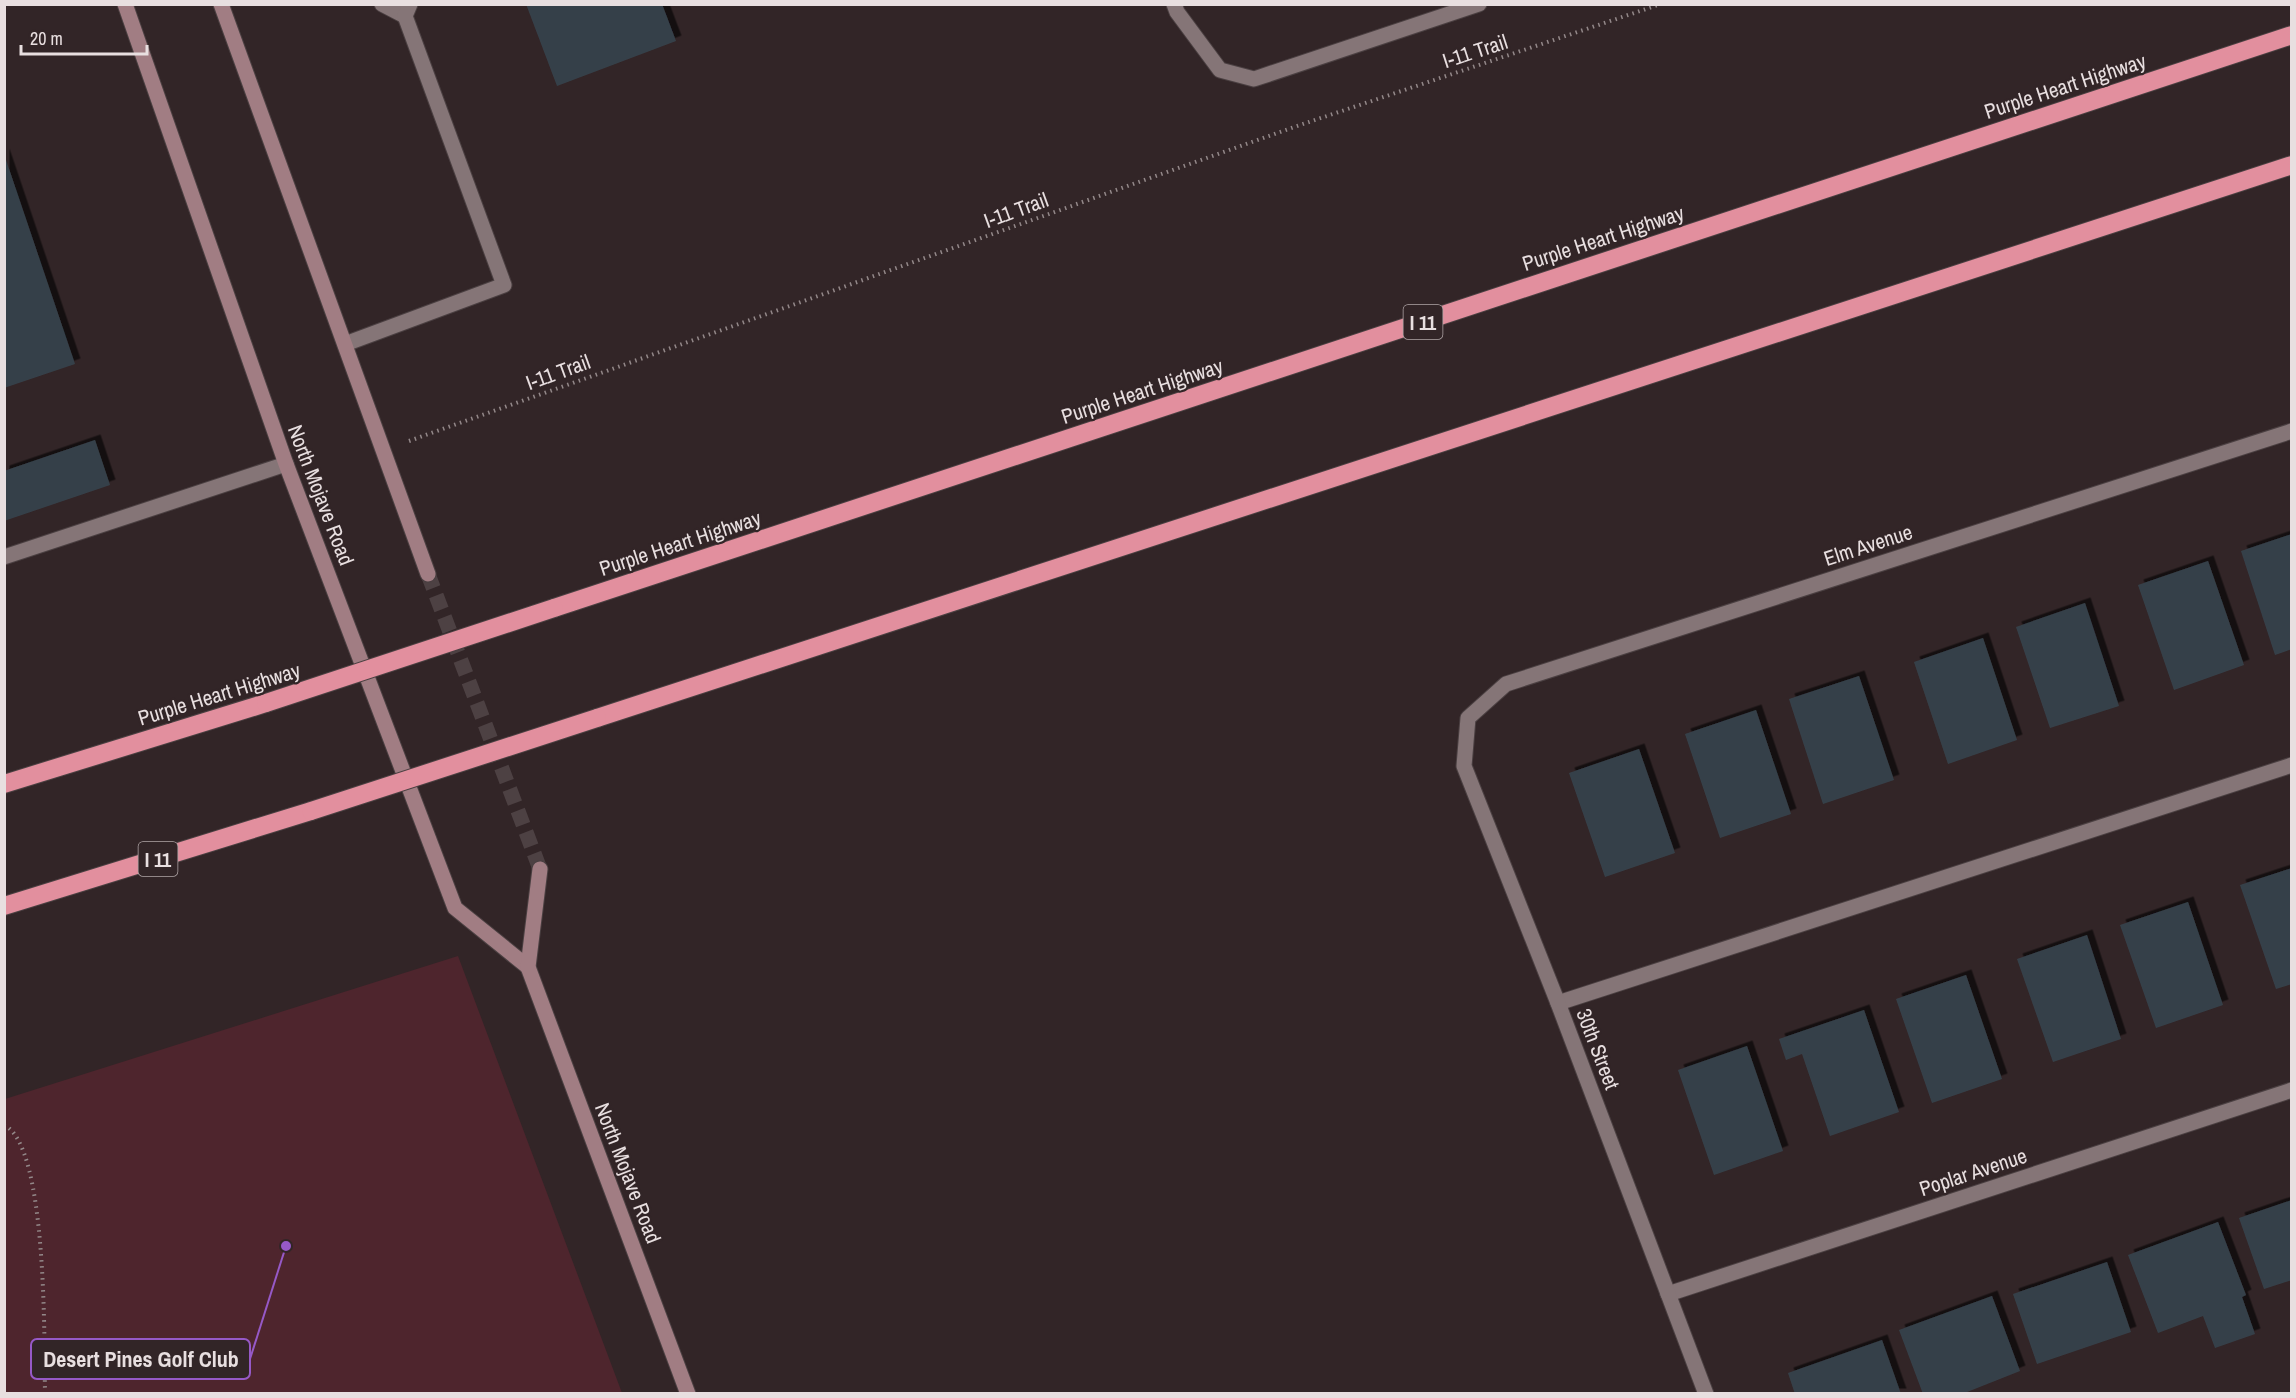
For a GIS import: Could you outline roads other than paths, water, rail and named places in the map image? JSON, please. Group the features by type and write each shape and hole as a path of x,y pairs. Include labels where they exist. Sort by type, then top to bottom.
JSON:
{"highway":[{"name":"Purple Heart Highway","path":"4,784 266,703 554,609 2292,35"},
{"name":"I 11","path":"4,906 311,811 2292,165"}],"street":[{"name":"North Mojave Road","path":"125,4 286,464 455,908 528,967"},
{"path":"221,4 428,574"},
{"path":"345,344 504,285 408,10 382,4"},
{"path":"1174,4 1177,12 1220,70 1254,79 1479,4"},
{"name":"Elm Avenue","path":"1468,718 1506,684 2292,431"},
{"path":"4,558 286,464"},
{"name":"30th Street","path":"1468,718 1464,766 1558,1003 1706,1394"},
{"path":"1558,1003 2292,765"},
{"name":"North Mojave Road","path":"540,869 528,967 688,1394"},
{"name":"Poplar Avenue","path":"1668,1294 2292,1090"}],"tunnel":[{"path":"428,574 540,869"}],"place":[{"name":"Desert Pines Golf Club","path":"286,1246"}]}
